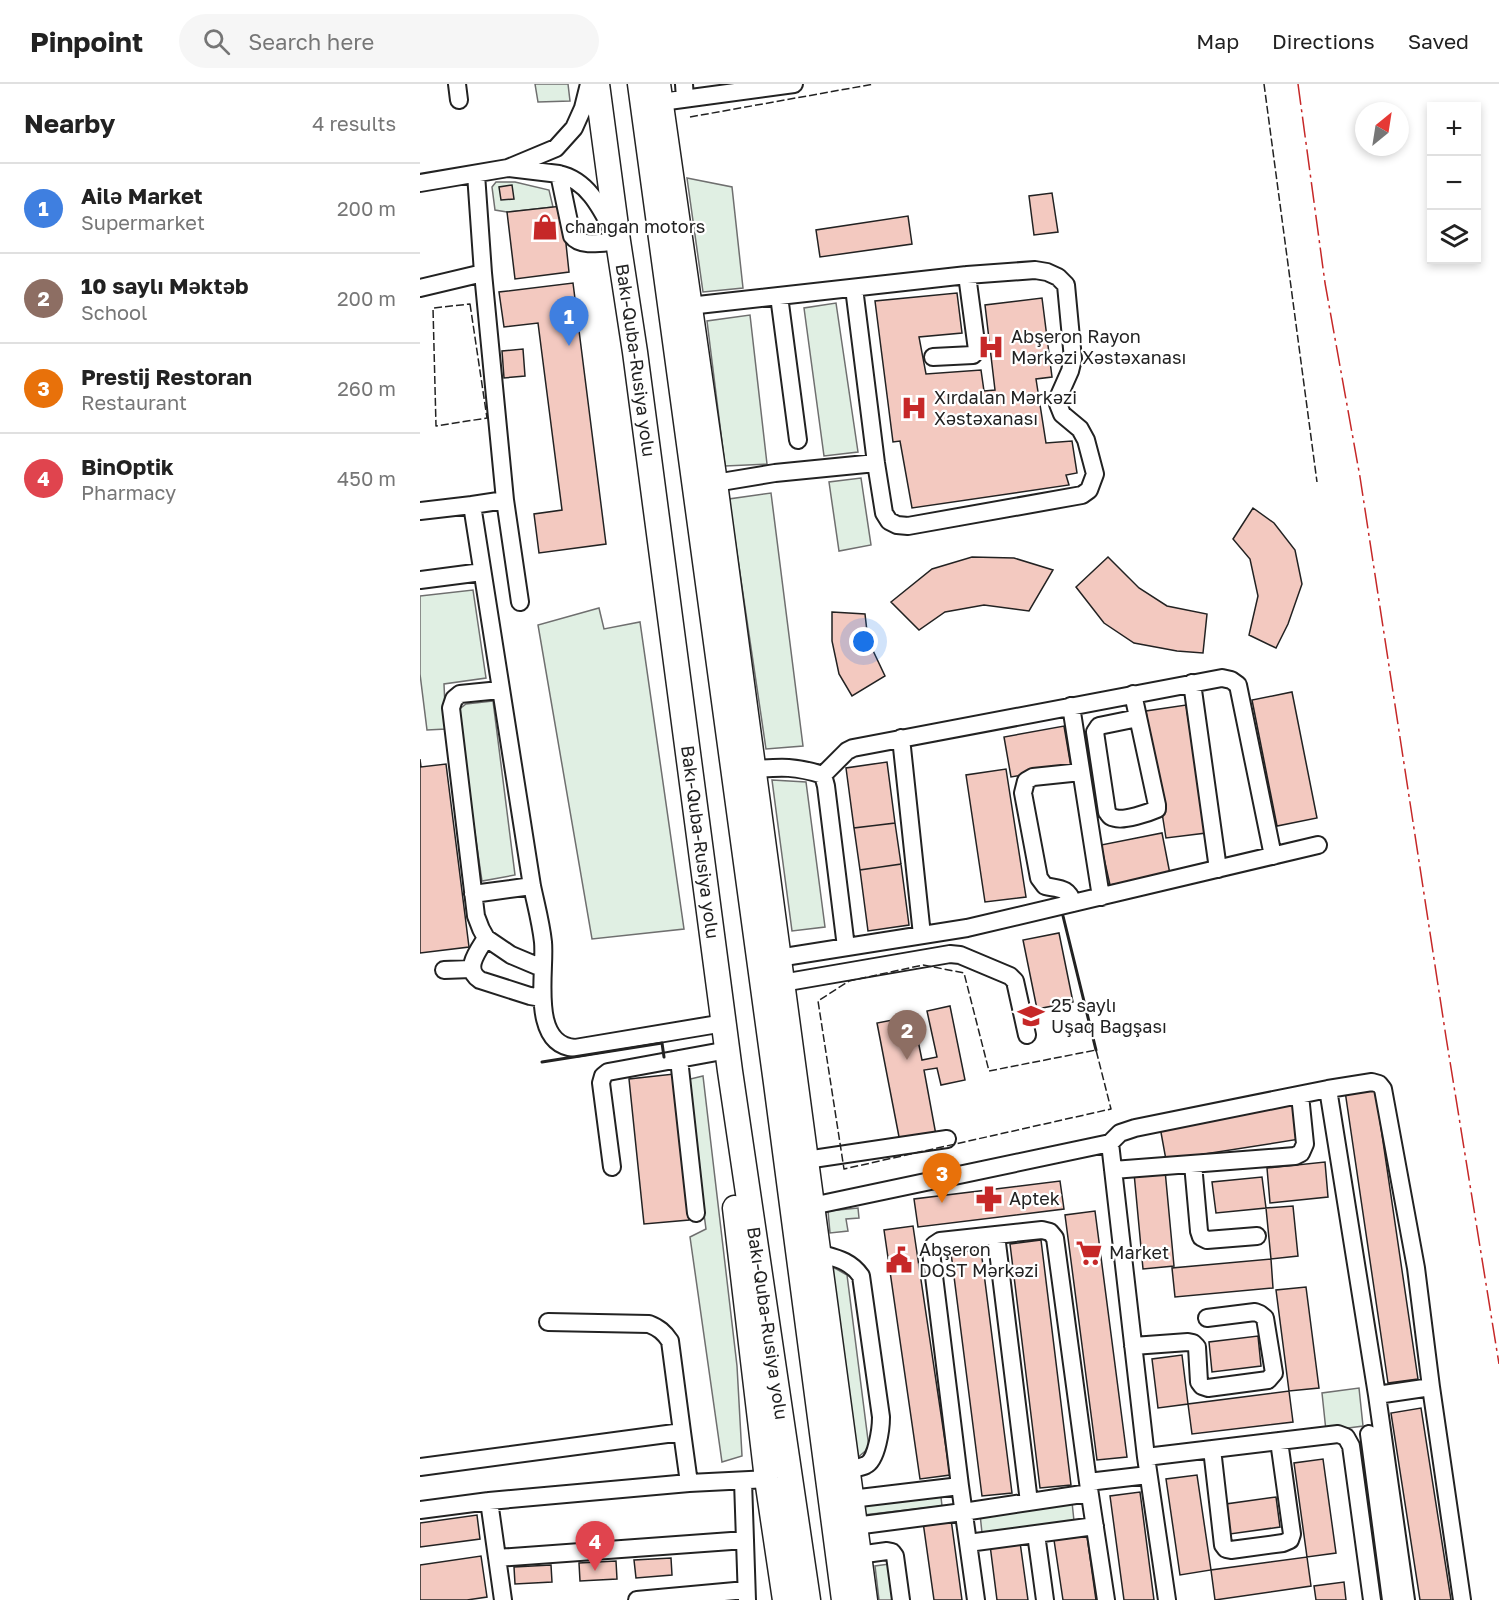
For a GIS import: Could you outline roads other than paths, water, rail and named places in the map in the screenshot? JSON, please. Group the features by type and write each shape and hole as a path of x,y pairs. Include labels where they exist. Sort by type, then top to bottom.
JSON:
{"highway":[{"name":"Bakı-Quba-Rusiya yolu","path":"597,84 618,241 636,352 729,1060 808,1600"},
{"path":"640,84 844,1600"},
{"path":"659,93 715,483 865,1600"},
{"path":"729,1060 736,1215 767,1479 784,1600"}],"street":[{"path":"420,183 508,168 556,148 574,128 583,108 589,84"},
{"path":"659,93 794,84"},
{"path":"508,168 559,174 566,175 578,182 592,194 618,241 581,243 576,241 572,236 559,174"},
{"path":"476,174 505,501 520,602"},
{"path":"689,306 967,275 1035,270 1058,277 1066,285 1073,359 1058,398 1058,404 1062,414 1080,429 1086,440 1095,474 1089,490 1082,495 908,526 897,525 889,521 884,513 876,463 854,288"},
{"path":"420,288 483,273"},
{"path":"933,357 973,355 977,350 967,275"},
{"path":"779,296 798,440"},
{"path":"715,483 775,473 876,463"},
{"path":"420,511 505,501"},
{"path":"472,505 500,690 543,943 542,998 551,1034 557,1042 566,1047 575,1048 724,1023"},
{"path":"420,580 482,572"},
{"path":"823,775 847,750 853,747 1222,678 1238,685 1273,856"},
{"path":"1192,683 1218,869"},
{"path":"500,690 460,694 454,699 451,708 476,915 486,938 511,955 542,968"},
{"path":"1133,694 1157,809 1149,813 1117,819 1111,817 1107,812 1095,732 1099,726 1105,724 1138,718"},
{"path":"1071,706 1101,897"},
{"path":"901,738 922,935"},
{"path":"753,769 790,767 823,775"},
{"path":"1073,903 1071,894 1065,890 1045,886 1039,878 1023,793 1026,781 1033,777 1081,772"},
{"path":"823,775 846,947"},
{"path":"778,958 967,928 1318,845"},
{"path":"473,894 532,886"},
{"path":"486,938 475,957 471,969 473,975 480,980 542,998"},
{"path":"782,983 950,954 960,955 1010,976 1015,981 1028,1035"},
{"path":"444,970 471,969"},
{"path":"612,1167 601,1083 603,1076 608,1072 679,1059 729,1060"},
{"path":"679,1059 696,1213"},
{"path":"812,1206 1110,1143 1120,1134 1135,1128 1328,1089 1372,1082 1379,1084 1383,1089 1416,1268 1462,1600"},
{"path":"1328,1089 1377,1395 1406,1600"},
{"path":"1113,1170 1295,1156 1301,1153 1305,1144 1300,1095"},
{"path":"806,1160 947,1139"},
{"path":"1110,1143 1148,1475 1167,1600"},
{"path":"1193,1164 1201,1237 1207,1240 1257,1236"},
{"path":"976,1600 931,1252 934,1245 940,1241 1042,1230 1050,1232 1055,1238 1088,1488 1107,1600"},
{"path":"996,1235 1029,1502"},
{"path":"818,1253 845,1261 856,1268 861,1276 881,1417 872,1459 867,1465 847,1470"},
{"path":"1133,1346 1193,1343 1197,1347 1199,1382 1208,1388 1268,1380 1272,1377 1274,1373 1265,1318 1255,1312 1207,1318"},
{"path":"548,1322 649,1324 665,1333 670,1341 689,1483"},
{"path":"1377,1395 1431,1388"},
{"path":"420,1467 682,1432"},
{"path":"1146,1457 1338,1434 1346,1437 1351,1446 1372,1600"},
{"path":"1369,1434 1391,1600"},
{"path":"1212,1449 1223,1545 1226,1549 1231,1550 1290,1540 1292,1534 1279,1441"},
{"path":"855,1526 1029,1502 1148,1475"},
{"path":"420,1510 489,1501 689,1483 767,1479"},
{"path":"637,1600 747,1595 743,1481"},
{"path":"851,1500 960,1486"},
{"path":"489,1501 503,1600"},
{"path":"968,1543 1095,1526"},
{"path":"1036,1534 1044,1600"},
{"path":"497,1558 745,1540"},
{"path":"858,1555 892,1552 895,1556 901,1600"}],"place":[{"name":"changan motors","path":"545,227"},
{"name":"Ailə Market","path":"569,346"},
{"name":"Abşeron Rayon Mərkəzi Xəstəxanası","path":"991,347"},
{"name":"Xırdalan Mərkəzi Xəstəxanası","path":"914,408"},
{"name":"25 saylı Uşaq Bağşası","path":"1031,1016"},
{"name":"10 saylı Məktəb","path":"907,1060"},
{"name":"Aptek","path":"989,1199"},
{"name":"Prestij Restoran","path":"942,1203"},
{"name":"Market","path":"1089,1253"},
{"name":"Abşeron DOST Mərkəzi","path":"899,1260"},
{"name":"BinOptik","path":"595,1571"}]}
